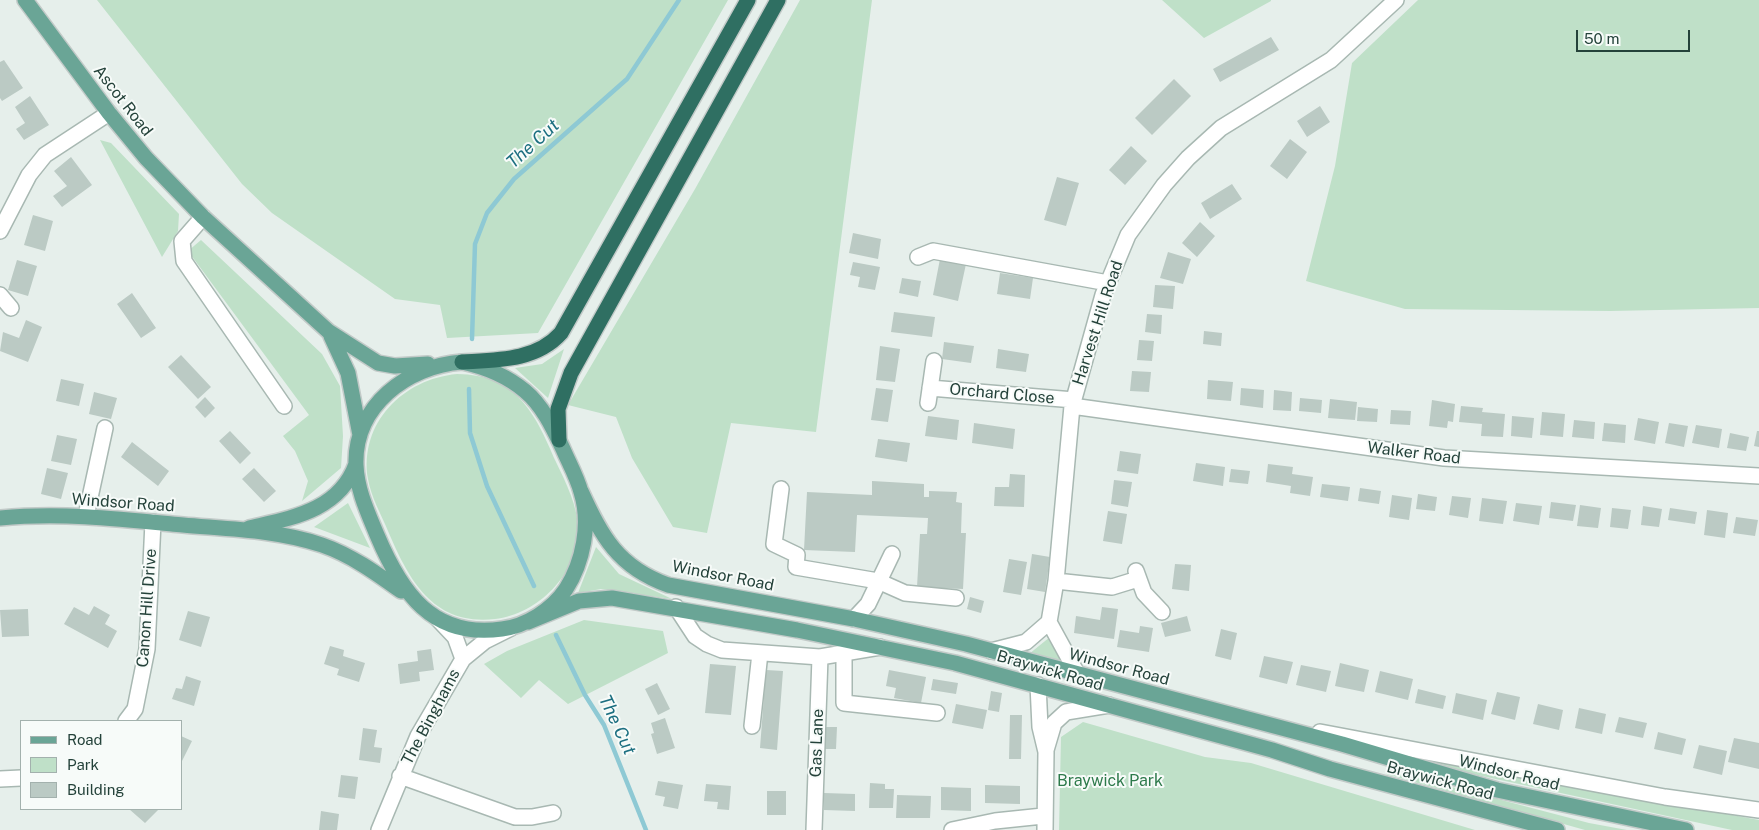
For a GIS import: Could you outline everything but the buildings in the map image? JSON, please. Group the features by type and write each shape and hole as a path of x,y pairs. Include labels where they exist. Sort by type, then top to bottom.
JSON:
{"highway":[{"path":"458,363 527,355 548,345 562,333 748,0"},
{"path":"559,440 558,416 566,382 778,0"}],"main road":[{"name":"Ascot Road","path":"25,0 109,114 146,158 202,217 328,332 363,355 386,365 458,363"},
{"name":"Ascot Road","path":"328,332 348,373 360,437"},
{"path":"458,363 430,368 395,386 375,407 360,437 356,464 359,486 394,574 412,599 437,618 451,625 480,631 523,624 554,603 577,569 584,540 584,512 581,491"},
{"name":"Windsor Road","path":"458,363 500,375 525,391 544,412 559,440 597,526 615,552 633,567 656,580 682,588 854,619 991,652 1252,720 1497,790 1686,830"},
{"name":"Windsor Road","path":"242,529 303,514 322,506 339,492 348,481 356,464"},
{"name":"Windsor Road","path":"0,518 86,516 242,529 294,537 336,550 369,569 412,599"},
{"name":"Braywick Road","path":"523,624 569,604 602,598 623,598 884,646 1038,686 1272,750 1330,769 1558,830"}],"street":[{"name":"Harvest Hill Road","path":"1049,622 1056,581 1073,403 1108,283 1128,235 1164,185 1188,158 1221,128 1331,60 1396,0"},
{"path":"0,231 29,174 45,155 109,114"},
{"path":"202,217 182,241 184,261 284,406"},
{"path":"918,257 933,252 1108,283"},
{"path":"0,295 12,308"},
{"name":"Orchard Close","path":"934,361 929,395 1073,403"},
{"name":"Walker Road","path":"1073,403 1444,458 1759,476"},
{"path":"86,516 105,428"},
{"path":"781,489 774,544 797,555 796,567 878,581 905,593 956,598"},
{"name":"Canon Hill Drive","path":"127,720 136,709 147,649 153,522"},
{"path":"854,619 868,604 892,554"},
{"path":"1056,581 1112,586 1136,574 1144,594 1162,612"},
{"path":"676,607 695,636 707,644 722,650 820,657 884,646"},
{"name":"The Binghams","path":"437,618 455,637 463,659"},
{"path":"991,652 1026,642 1049,622 1078,675"},
{"name":"The Binghams","path":"379,830 400,776 426,721 463,659 485,641 523,624"},
{"path":"752,726 760,653"},
{"path":"844,654 844,703 937,713"},
{"name":"Gas Lane","path":"814,830 820,657"},
{"path":"1038,686 1040,727 1046,752"},
{"path":"952,830 994,821 1044,823 1046,752 1054,723 1066,712 1109,706"},
{"name":"Braywick Road","path":"1252,720 1665,797 1759,810"},
{"name":"The Binghams","path":"400,776 533,824 553,813"},
{"path":"0,779 20,778"}],"green space":[{"path":"97,0 728,0 538,333 447,338 440,305 395,299 272,213 242,184"},
{"path":"800,0 872,0 816,432 731,423 707,533 673,527 632,458 616,417 568,405 695,189"},
{"path":"1162,0 1271,0 1271,1 1204,38"},
{"path":"1418,0 1759,0 1759,308 1610,311 1405,309 1306,281 1335,166 1352,63"},
{"path":"100,140 111,143 179,214 178,231 162,257"},
{"path":"201,240 322,354 340,386 343,436 341,468 302,501 308,481 295,451 283,436 309,415 188,251"},
{"path":"564,349 548,398 515,368 542,364"},
{"path":"457,374 478,376 495,381 509,389 521,400 531,413 548,444 571,495 576,512 578,530 576,546 571,562 563,576 553,589 540,600 511,616 495,619 473,619 455,615 439,607 426,596 415,582 396,549 369,486 367,459 371,440 378,422 389,407 419,385 437,378"},
{"path":"348,503 370,548 314,527"},
{"path":"596,547 619,574 672,599 601,589 578,593"},
{"path":"584,620 663,631 668,653 568,704 539,680 521,698 484,664 507,651"},
{"path":"1050,637 1061,662 1029,654"},
{"name":"Braywick Park","path":"1083,722 1205,757 1251,763 1475,830 1059,830 1061,737"},
{"path":"1395,752 1759,820 1759,830 1732,830 1394,757"},
{"path":"1387,770 1589,823 1627,830 1585,830 1386,774"}],"waterway":[{"name":"The Cut","path":"472,339 475,244 487,213 514,179 627,79 679,0"},
{"name":"The Cut","path":"469,389 470,433 487,486 534,586"},
{"name":"The Cut","path":"556,635 585,695 604,725 646,830"}]}
